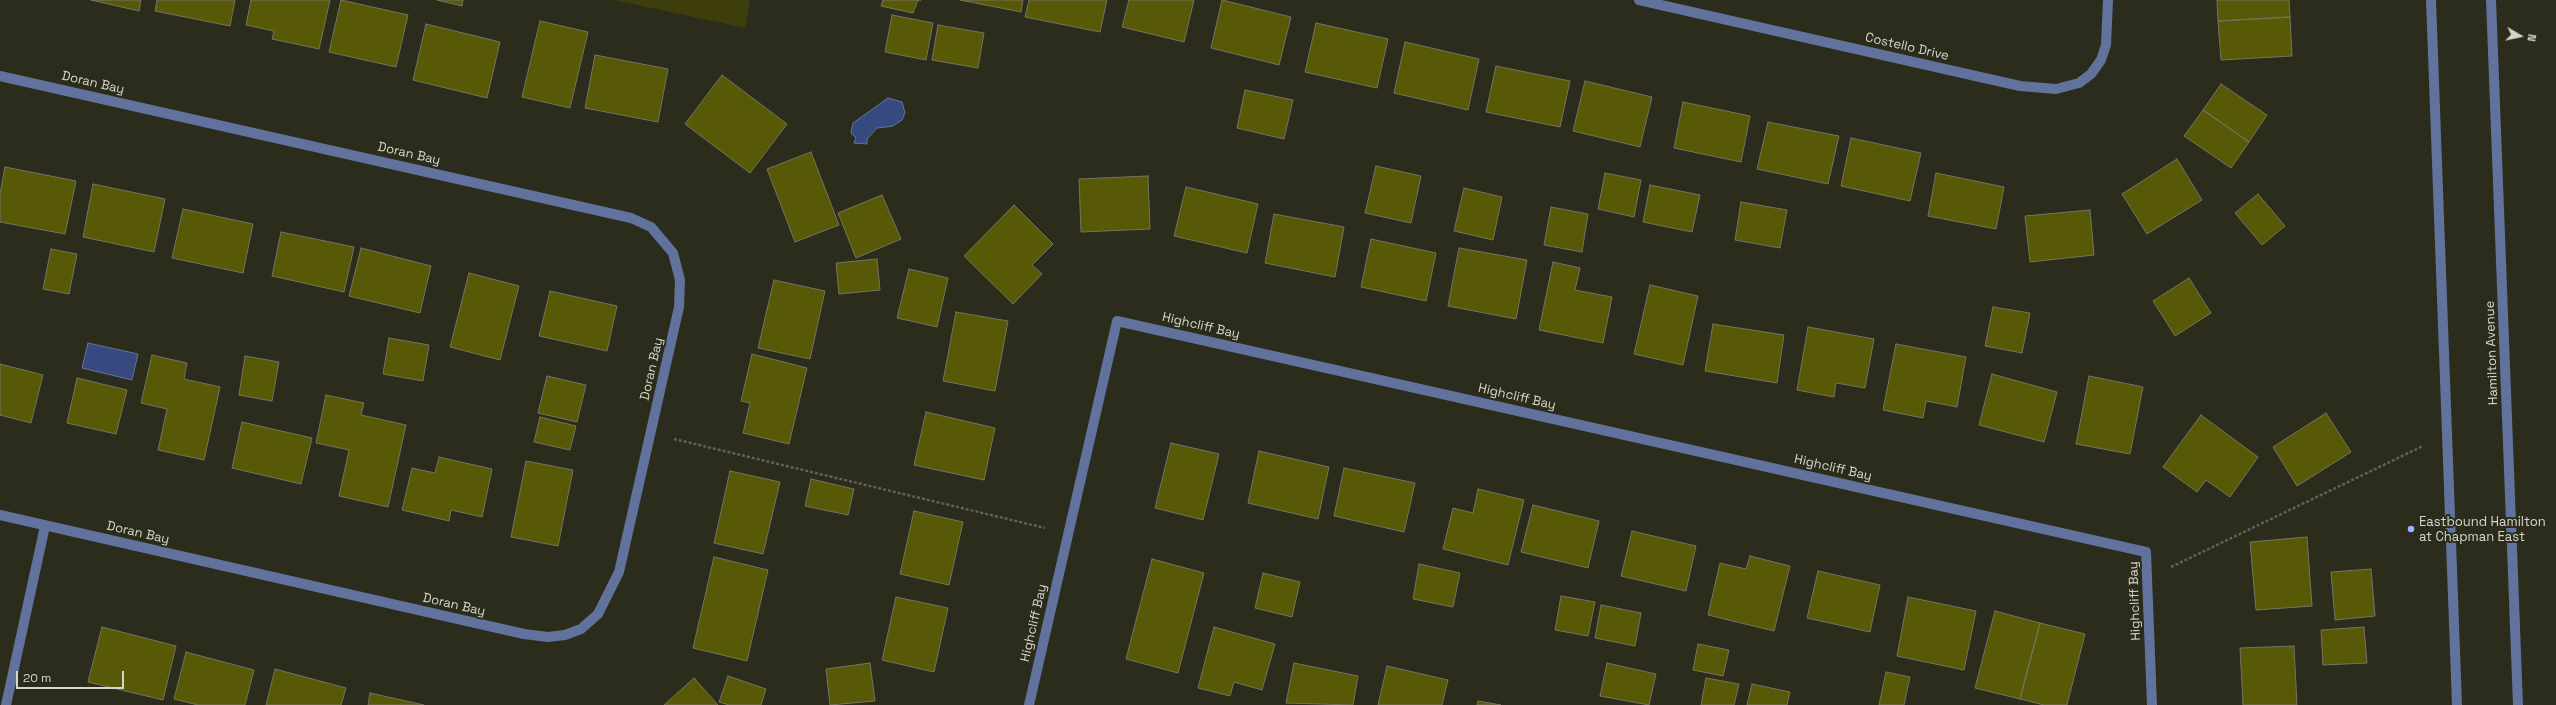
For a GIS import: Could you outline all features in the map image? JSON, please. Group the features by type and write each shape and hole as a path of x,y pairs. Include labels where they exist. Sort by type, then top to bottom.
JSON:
{"street":[{"name":"Costello Drive","path":"1639,0 2020,86 2056,89 2079,83 2090,74 2101,60 2106,45 2108,0"},
{"path":"2431,0 2457,705"},
{"name":"Hamilton Avenue","path":"2491,0 2518,705"},
{"name":"Doran Bay","path":"0,76 603,210 631,218 651,227 673,253 680,280 679,307 619,572 598,614 581,629 565,635 548,637 524,634 0,515"},
{"name":"Highcliff Bay","path":"1029,705 1117,321 2146,552 2152,705"},
{"path":"6,705 45,526"}],"path":[{"path":"650,434 1068,534"},
{"path":"2147,579 2447,434"}],"shaded area":[{"path":"614,0 750,0 745,28"}],"water":[{"path":"888,98 902,102 905,113 902,120 893,126 877,128 867,139 867,144 854,143 856,138 851,133 853,123"},
{"path":"88,343 138,354 132,380 82,368"}],"building":[{"path":"91,0 141,0 139,11"},
{"path":"157,0 235,0 230,26 155,11"},
{"path":"251,0 330,0 319,49 272,39 274,31 246,25"},
{"path":"341,0 408,15 396,67 329,52"},
{"path":"437,0 463,0 462,6"},
{"path":"883,0 918,0 913,13 881,6"},
{"path":"960,0 1023,0 1021,12"},
{"path":"1029,0 1107,0 1100,32 1025,17"},
{"path":"1129,0 1194,0 1184,42 1122,27"},
{"path":"1222,0 1291,17 1279,65 1211,48"},
{"path":"2217,0 2289,0 2290,17 2218,21"},
{"path":"892,15 933,23 926,60 885,52"},
{"path":"2290,17 2292,56 2221,60 2218,21"},
{"path":"540,21 588,32 570,108 522,97"},
{"path":"1316,23 1388,39 1377,88 1305,72"},
{"path":"426,24 500,42 487,98 413,80"},
{"path":"938,25 984,33 978,68 932,60"},
{"path":"1405,42 1479,59 1468,110 1394,93"},
{"path":"595,55 668,69 658,122 585,108"},
{"path":"1496,66 1570,81 1560,127 1486,112"},
{"path":"722,75 787,124 750,173 685,124"},
{"path":"1585,81 1652,97 1640,147 1573,131"},
{"path":"2221,84 2267,115 2249,142 2203,110"},
{"path":"1245,90 1293,100 1284,139 1237,128"},
{"path":"1683,102 1750,116 1741,162 1674,148"},
{"path":"2203,110 2249,142 2231,168 2184,136"},
{"path":"1768,122 1839,136 1828,184 1757,169"},
{"path":"1851,138 1921,153 1910,201 1841,186"},
{"path":"811,152 839,225 795,242 767,169"},
{"path":"2177,159 2202,200 2147,234 2122,194"},
{"path":"1376,166 1421,176 1411,223 1365,213"},
{"path":"5,167 76,181 65,234 0,222 0,194"},
{"path":"1605,173 1641,180 1634,217 1598,209"},
{"path":"1936,173 2004,187 1996,229 1928,216"},
{"path":"1148,176 1150,229 1081,232 1079,179"},
{"path":"93,184 165,199 154,252 83,237"},
{"path":"1650,185 1700,195 1692,232 1643,222"},
{"path":"1186,187 1258,204 1247,253 1174,236"},
{"path":"1464,188 1502,197 1493,240 1454,231"},
{"path":"2258,194 2285,226 2262,245 2235,213"},
{"path":"882,195 901,239 856,258 838,213"},
{"path":"1741,202 1787,210 1780,248 1735,240"},
{"path":"1014,205 1053,244 1032,265 1042,274 1013,304 964,256"},
{"path":"1551,207 1588,214 1582,252 1544,245"},
{"path":"183,209 253,224 243,273 172,258"},
{"path":"2090,210 2094,255 2030,262 2025,216"},
{"path":"1274,214 1344,227 1335,277 1265,263"},
{"path":"281,232 354,247 344,292 272,276"},
{"path":"1371,239 1436,253 1426,301 1361,287"},
{"path":"361,248 431,266 420,313 349,296"},
{"path":"1459,248 1527,260 1516,319 1448,306"},
{"path":"51,249 77,254 69,294 43,289"},
{"path":"877,259 880,290 839,294 836,263"},
{"path":"1553,262 1580,268 1575,290 1612,297 1603,343 1539,330"},
{"path":"909,269 948,278 937,327 897,318"},
{"path":"469,273 519,286 500,360 450,347"},
{"path":"2189,278 2211,313 2175,336 2153,301"},
{"path":"774,280 825,291 810,359 758,348"},
{"path":"1650,285 1698,296 1683,365 1634,354"},
{"path":"550,291 617,306 607,351 539,336"},
{"path":"1993,307 2030,313 2022,353 1985,346"},
{"path":"956,312 1008,321 995,391 943,381"},
{"path":"1713,324 1784,335 1777,383 1705,371"},
{"path":"1808,327 1874,339 1865,388 1836,383 1834,397 1797,390"},
{"path":"389,338 429,345 423,381 383,374"},
{"path":"1896,344 1966,357 1957,407 1926,401 1923,418 1883,410"},
{"path":"752,354 807,368 789,444 743,433 750,403 741,401"},
{"path":"152,355 187,363 184,379 220,387 204,460 158,450 167,409 141,403"},
{"path":"245,356 279,362 272,401 239,395"},
{"path":"0,364 43,375 31,423 0,415"},
{"path":"1992,374 2057,392 2044,442 1979,425"},
{"path":"547,376 586,385 577,422 538,413"},
{"path":"2089,376 2143,387 2130,454 2076,444"},
{"path":"77,378 127,390 116,434 67,423"},
{"path":"326,395 364,403 361,415 406,425 388,507 339,496 349,450 316,443"},
{"path":"926,412 995,428 984,480 914,465"},
{"path":"2326,413 2351,452 2297,486 2273,447"},
{"path":"2201,415 2258,457 2230,497 2206,480 2197,492 2163,467"},
{"path":"540,417 576,426 570,450 534,442"},
{"path":"242,422 312,438 301,484 232,468"},
{"path":"1171,443 1219,454 1203,520 1155,508"},
{"path":"1259,451 1329,467 1318,519 1248,503"},
{"path":"439,457 492,469 482,517 451,510 449,521 402,510 412,468 435,473"},
{"path":"526,461 573,470 558,546 511,537"},
{"path":"1344,468 1415,483 1404,532 1334,516"},
{"path":"730,471 780,482 763,554 714,543"},
{"path":"811,479 854,489 848,515 805,506"},
{"path":"1478,489 1524,500 1508,565 1443,549 1453,508 1473,513"},
{"path":"1533,505 1599,521 1588,568 1521,552"},
{"path":"914,511 963,522 949,585 900,574"},
{"path":"1632,531 1696,546 1686,591 1621,576"},
{"path":"2307,537 2312,606 2256,610 2250,542"},
{"path":"1750,556 1790,566 1774,631 1708,615 1720,563 1746,569"},
{"path":"714,557 768,570 747,661 693,648"},
{"path":"1152,559 1204,573 1178,673 1126,659"},
{"path":"1419,564 1460,573 1453,607 1413,599"},
{"path":"2371,569 2375,616 2335,620 2331,572"},
{"path":"1818,571 1880,585 1870,632 1807,618"},
{"path":"1263,573 1300,582 1292,617 1255,608"},
{"path":"1561,596 1595,602 1588,636 1555,630"},
{"path":"896,597 948,608 934,672 882,660"},
{"path":"1908,597 1976,611 1964,670 1897,656"},
{"path":"1601,605 1641,613 1635,646 1595,638"},
{"path":"1995,611 2040,623 2020,699 1975,688"},
{"path":"2040,623 2085,634 2067,705 2044,705 2020,699"},
{"path":"102,627 176,646 163,700 88,682"},
{"path":"1214,627 1275,644 1262,690 1234,682 1230,696 1198,688"},
{"path":"2364,627 2367,663 2323,665 2321,630"},
{"path":"1698,644 1729,650 1723,676 1693,670"},
{"path":"2294,646 2297,705 2243,705 2240,648"},
{"path":"186,652 254,670 245,705 198,705 174,699"},
{"path":"870,663 875,701 830,705 826,669"},
{"path":"1294,663 1358,676 1353,705 1286,703"},
{"path":"1607,663 1656,674 1649,705 1600,696"},
{"path":"1387,666 1448,680 1442,705 1378,705"},
{"path":"275,669 346,688 341,705 266,705"},
{"path":"1886,672 1910,677 1904,705 1879,705"},
{"path":"728,676 766,689 761,705 729,705 719,702"},
{"path":"694,678 718,705 664,705"},
{"path":"1706,678 1739,684 1734,705 1701,705"},
{"path":"1752,684 1790,692 1787,705 1747,705"},
{"path":"370,693 424,705 368,705"},
{"path":"1478,701 1501,705 1477,705"}],"place":[{"name":"Eastbound Hamilton at Chapman East","path":"2411,529"}]}
